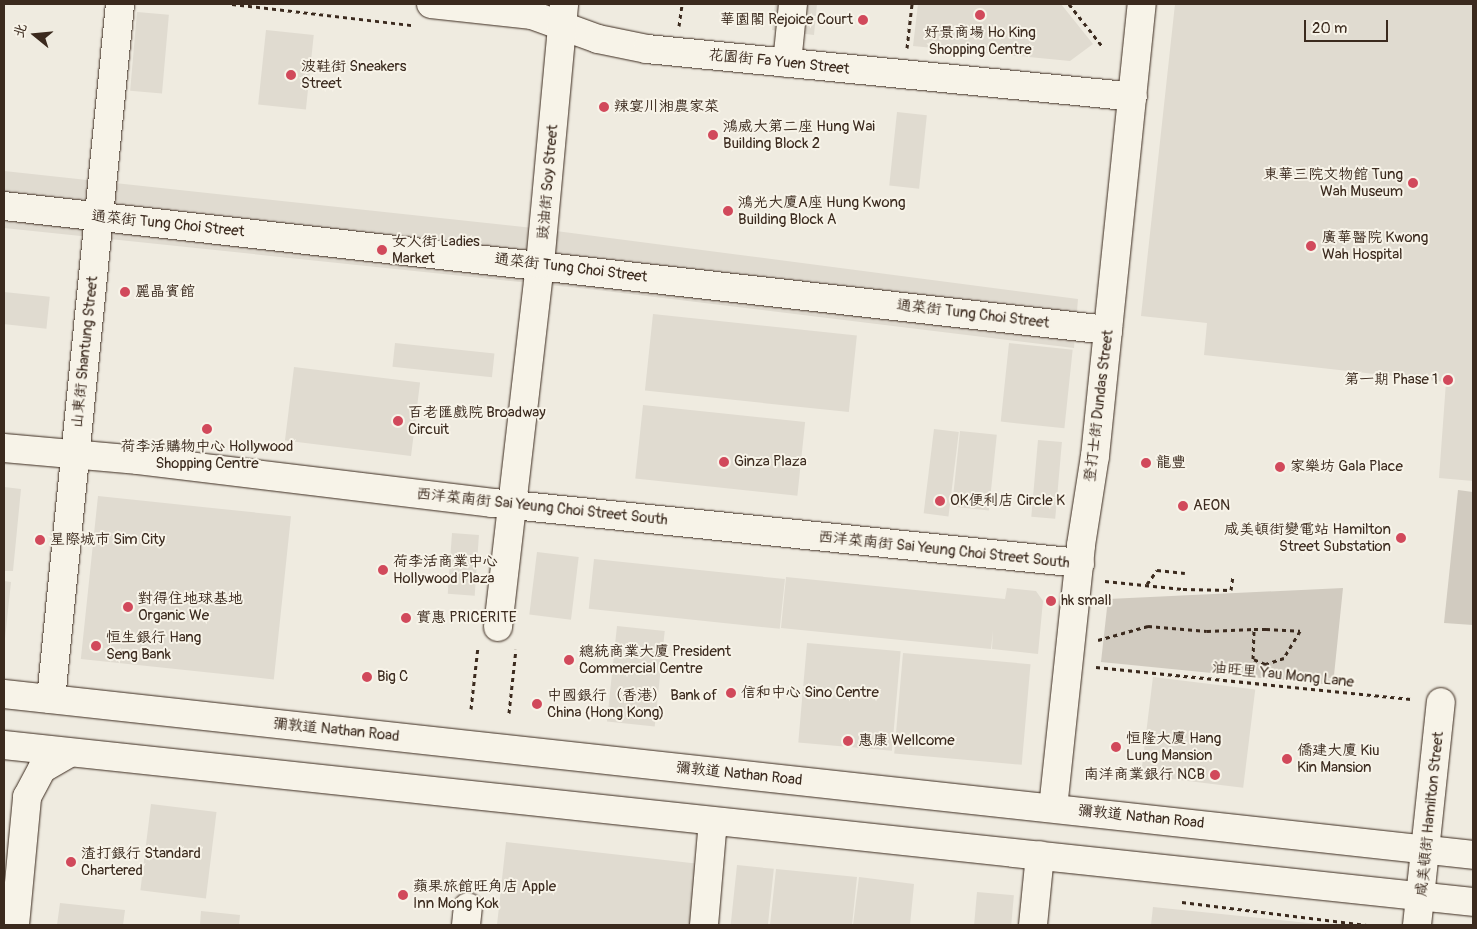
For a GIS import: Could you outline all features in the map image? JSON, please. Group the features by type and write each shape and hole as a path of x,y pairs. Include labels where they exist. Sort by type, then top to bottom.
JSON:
{"street":[{"name":"山東街 Shantung Street","path":"51,700 120,4"},
{"path":"787,62 793,4"},
{"name":"登打士街 Dundas Street","path":"1053,808 1108,330 1142,4"},
{"name":"花園街 Fa Yuen Street","path":"424,15 563,15 598,39 647,49 1133,97"},
{"name":"豉油街 Soy Street","path":"498,637 540,264 563,15"},
{"name":"通菜街 Tung Choi Street","path":"4,206 540,264 1108,330"},
{"name":"西洋菜南街 Sai Yeung Choi Street South","path":"4,448 74,454 512,505 1080,564"},
{"name":"彌敦道 Nathan Road","path":"4,694 1473,855"},
{"name":"咸美頓街 Hamilton Street","path":"1417,925 1422,895 1441,702"},
{"path":"4,745 1422,895 1473,902"},
{"path":"15,925 27,797 42,769 70,753"},
{"path":"704,925 712,832 709,821"},
{"path":"1033,925 1040,855"}],"path":[{"path":"232,4 424,15"},
{"path":"679,29 682,4"},
{"path":"906,52 912,4"},
{"path":"1069,4 1102,46"},
{"path":"1147,584 1157,570 1184,573"},
{"path":"1102,581 1183,589 1231,590 1233,575"},
{"path":"1093,640 1103,640 1115,633 1148,626 1207,631 1254,629 1300,631 1284,658 1265,664 1253,659 1254,629"},
{"path":"471,709 498,637"},
{"path":"498,637 509,713"},
{"name":"油旺里 Yau Mong Lane","path":"1090,667 1441,702"},
{"path":"1180,901 1367,925"}],"shaded area":[{"path":"775,4 817,4 814,35 772,30"},
{"path":"918,4 1061,4 1093,44 1070,61 913,46"},
{"name":"廣華醫院 Kwong Wah Hospital","path":"1175,4 1473,4 1473,481 1439,478 1446,382 1204,355 1207,323 1141,316"},
{"path":"137,12 169,15 162,93 130,91"},
{"path":"266,30 314,35 306,110 258,105"},
{"path":"897,112 927,115 919,189 889,186"},
{"name":"女人街 Ladies Market","path":"4,171 533,228 1078,299 1074,348 597,290 4,228"},
{"path":"4,292 50,297 46,329 4,324"},
{"path":"653,314 857,335 849,412 645,391"},
{"path":"395,343 494,353 492,377 392,367"},
{"path":"1009,343 1073,350 1064,428 1001,422"},
{"path":"294,367 420,382 411,456 285,440"},
{"name":"Ginza Plaza","path":"643,405 805,422 797,496 635,479"},
{"path":"934,429 959,432 948,516 924,513"},
{"path":"960,431 997,435 989,510 952,507"},
{"path":"1038,440 1062,442 1055,519 1031,517"},
{"path":"4,487 21,489 13,571 4,571"},
{"path":"1458,490 1473,492 1473,625 1444,623"},
{"path":"98,496 291,516 274,679 81,659"},
{"path":"452,533 479,535 475,596 448,594"},
{"path":"537,552 579,557 571,620 529,615"},
{"path":"594,559 785,579 780,629 589,609"},
{"path":"786,577 1005,599 1007,588 1036,591 1043,601 1038,654 992,649 993,631 991,649 781,628"},
{"path":"4,581 11,582 4,648"},
{"path":"1343,588 1333,685 1101,662 1108,599"},
{"path":"617,626 665,631 655,726 607,721"},
{"path":"807,643 901,651 892,751 798,743"},
{"path":"903,653 1031,664 1022,765 894,754"},
{"path":"1153,677 1255,690 1243,788 1141,775"},
{"path":"151,804 217,812 206,898 140,890"},
{"path":"506,842 700,864 693,925 497,925"},
{"path":"737,865 774,869 768,925 731,925"},
{"path":"776,869 857,877 852,925 770,925"},
{"path":"859,877 914,884 910,925 853,925"},
{"path":"977,892 1014,895 1011,925 974,925"},
{"path":"60,903 125,910 123,925 57,925"},
{"path":"1153,907 1327,925 1151,925"},
{"path":"201,911 240,915 239,925 200,925"}],"place":[{"name":"好景商場 Ho King Shopping Centre","path":"980,15"},
{"name":"華園閣 Rejoice Court","path":"863,20"},
{"name":"波鞋街 Sneakers Street","path":"291,75"},
{"name":"辣宴川湘農家菜","path":"604,107"},
{"name":"鴻威大第二座 Hung Wai Building Block 2","path":"713,135"},
{"name":"東華三院文物館 Tung Wah Museum","path":"1413,183"},
{"name":"鴻光大廈A座 Hung Kwong Building Block A","path":"728,211"},
{"name":"廣華醫院 Kwong Wah Hospital","path":"1311,246"},
{"name":"女人街 Ladies Market","path":"382,250"},
{"name":"麗晶賓館","path":"125,292"},
{"name":"第一期 Phase 1","path":"1448,380"},
{"name":"百老匯戲院 Broadway Circuit","path":"398,421"},
{"name":"荷李活購物中心 Hollywood Shopping Centre","path":"207,429"},
{"name":"Ginza Plaza","path":"724,462"},
{"name":"龍豐","path":"1146,463"},
{"name":"家樂坊 Gala Place","path":"1280,467"},
{"name":"OK便利店 Circle K","path":"940,501"},
{"name":"AEON","path":"1183,506"},
{"name":"咸美頓街變電站 Hamilton Street Substation","path":"1401,538"},
{"name":"星際城市 Sim City","path":"40,540"},
{"name":"荷李活商業中心 Hollywood Plaza","path":"383,570"},
{"name":"hk small","path":"1051,601"},
{"name":"對得住地球基地 Organic We","path":"128,607"},
{"name":"實惠 PRICERITE","path":"406,618"},
{"name":"恒生銀行 Hang Seng Bank","path":"96,646"},
{"name":"總統商業大廈 President Commercial Centre","path":"569,660"},
{"name":"Big C","path":"367,677"},
{"name":"信和中心 Sino Centre","path":"731,693"},
{"name":"中國銀行（香港） Bank of China (Hong Kong)","path":"537,704"},
{"name":"惠康 Wellcome","path":"848,741"},
{"name":"恒隆大廈 Hang Lung Mansion","path":"1116,747"},
{"name":"僑建大廈 Kiu Kin Mansion","path":"1287,759"},
{"name":"南洋商業銀行 NCB","path":"1215,775"},
{"name":"渣打銀行 Standard Chartered","path":"71,862"},
{"name":"蘋果旅館旺角店 Apple Inn Mong Kok","path":"403,895"}]}
